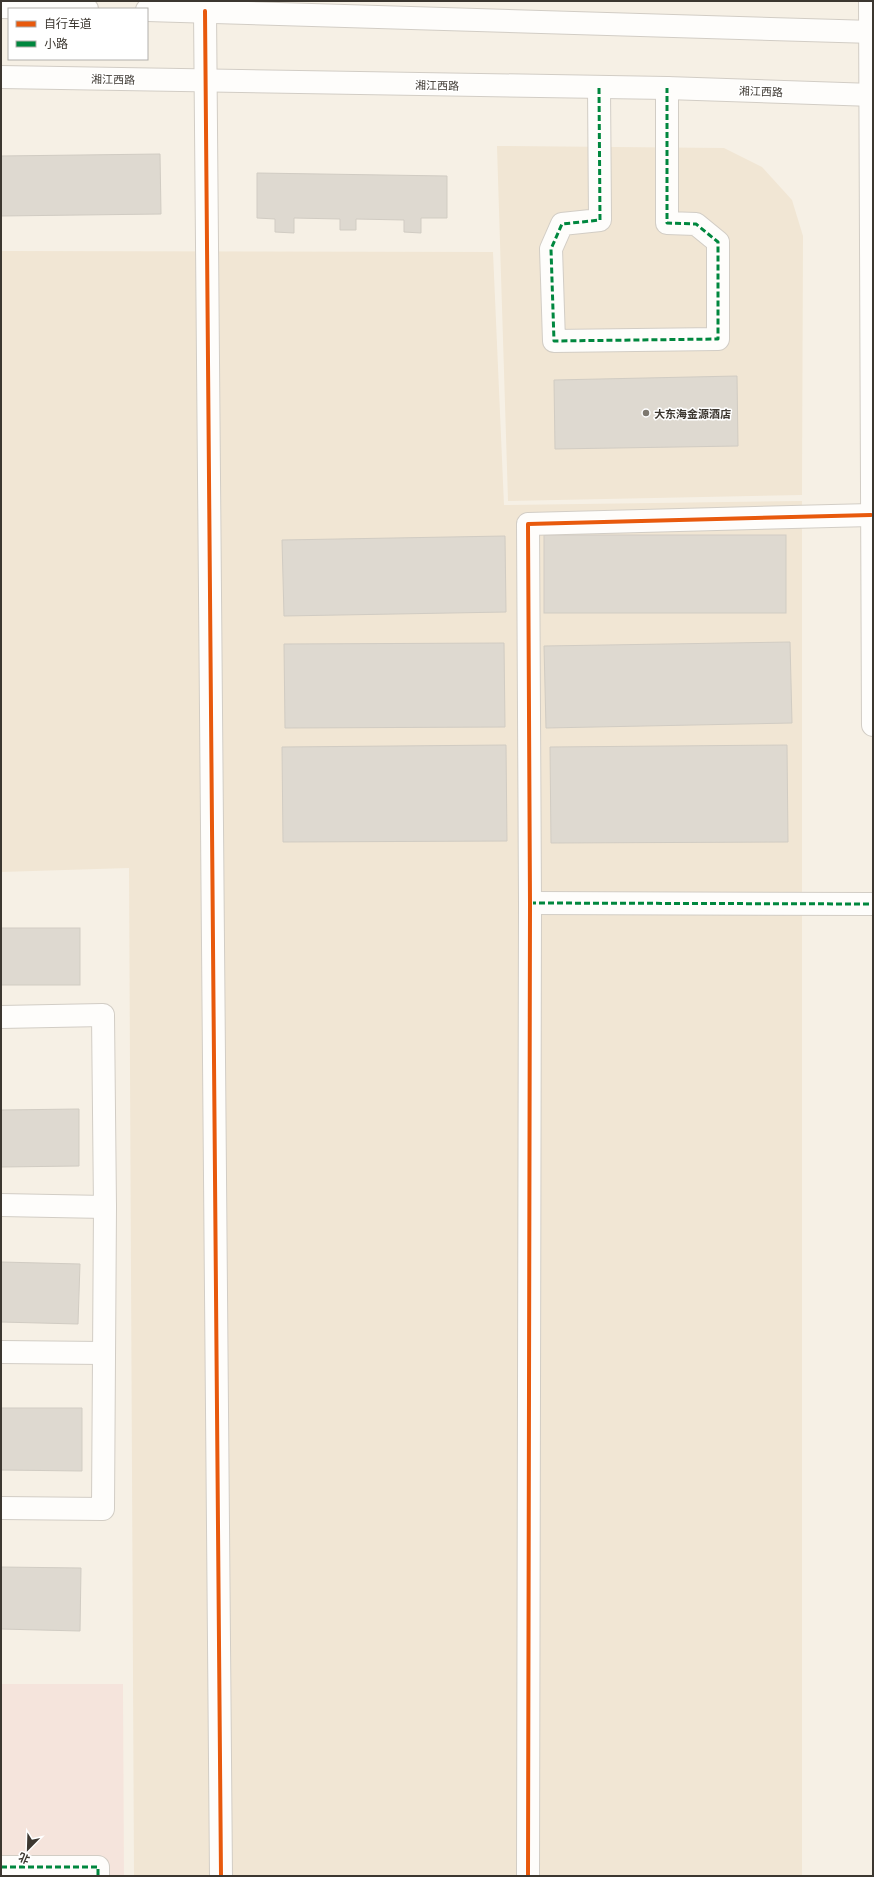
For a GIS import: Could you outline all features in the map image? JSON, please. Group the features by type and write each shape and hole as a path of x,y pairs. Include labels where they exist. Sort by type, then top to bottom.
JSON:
{"street":[{"path":"870,1 872,32 871,515 873,725"},
{"path":"1,7 44,8"},
{"path":"148,10 872,32"},
{"path":"205,11 221,1876"},
{"name":"湘江西路","path":"1,77 667,88 872,95"},
{"path":"598,88 600,220 562,224 551,249 554,341 718,339 718,242 696,224 667,223 667,88"},
{"path":"528,1876 530,903 528,524 871,515"},
{"path":"530,903 873,904"},
{"path":"1,1017 103,1015 105,1207 103,1509 1,1508"},
{"path":"1,1205 105,1207"},
{"path":"1,1352 103,1352"},
{"path":"1,1867 98,1867 98,1876"}],"shaded area":[{"path":"497,146 724,148 762,167 792,200 803,236 802,495 508,501"},
{"path":"1,251 493,252 504,505 802,501 802,1876 134,1876 129,868 1,872"},
{"path":"1,1684 123,1684 124,1876 1,1876"}],"building":[{"path":"160,154 161,214 1,216 1,156"},
{"path":"257,173 447,176 447,218 421,218 421,233 404,232 404,220 356,219 356,230 340,230 340,219 294,218 294,233 275,232 275,219 257,218"},
{"name":"大东海金源酒店","path":"737,376 738,446 555,449 554,380"},
{"path":"544,535 786,535 786,613 544,613"},
{"path":"505,536 506,612 284,616 282,540"},
{"path":"790,642 792,723 546,728 544,646"},
{"path":"504,643 505,727 285,728 284,644"},
{"path":"506,745 507,841 283,842 282,747"},
{"path":"787,745 788,842 551,843 550,747"},
{"path":"1,928 80,928 80,985 1,985"},
{"path":"79,1109 79,1166 1,1167 1,1110"},
{"path":"1,1262 80,1264 78,1324 1,1322"},
{"path":"1,1408 82,1408 82,1471 1,1470"},
{"path":"1,1567 81,1568 80,1631 1,1629"}],"marked path":[{"path":"599,88 600,220 562,224 551,249 554,341 718,339 718,242 696,224 667,223 667,88"},
{"path":"530,903 873,904"},
{"path":"1,1867 98,1867 98,1876"}],"cycle path":[{"path":"205,11 221,1876"},
{"path":"528,1876 530,903 528,524 871,515"}],"place":[{"name":"大东海金源酒店","path":"646,413"}]}
